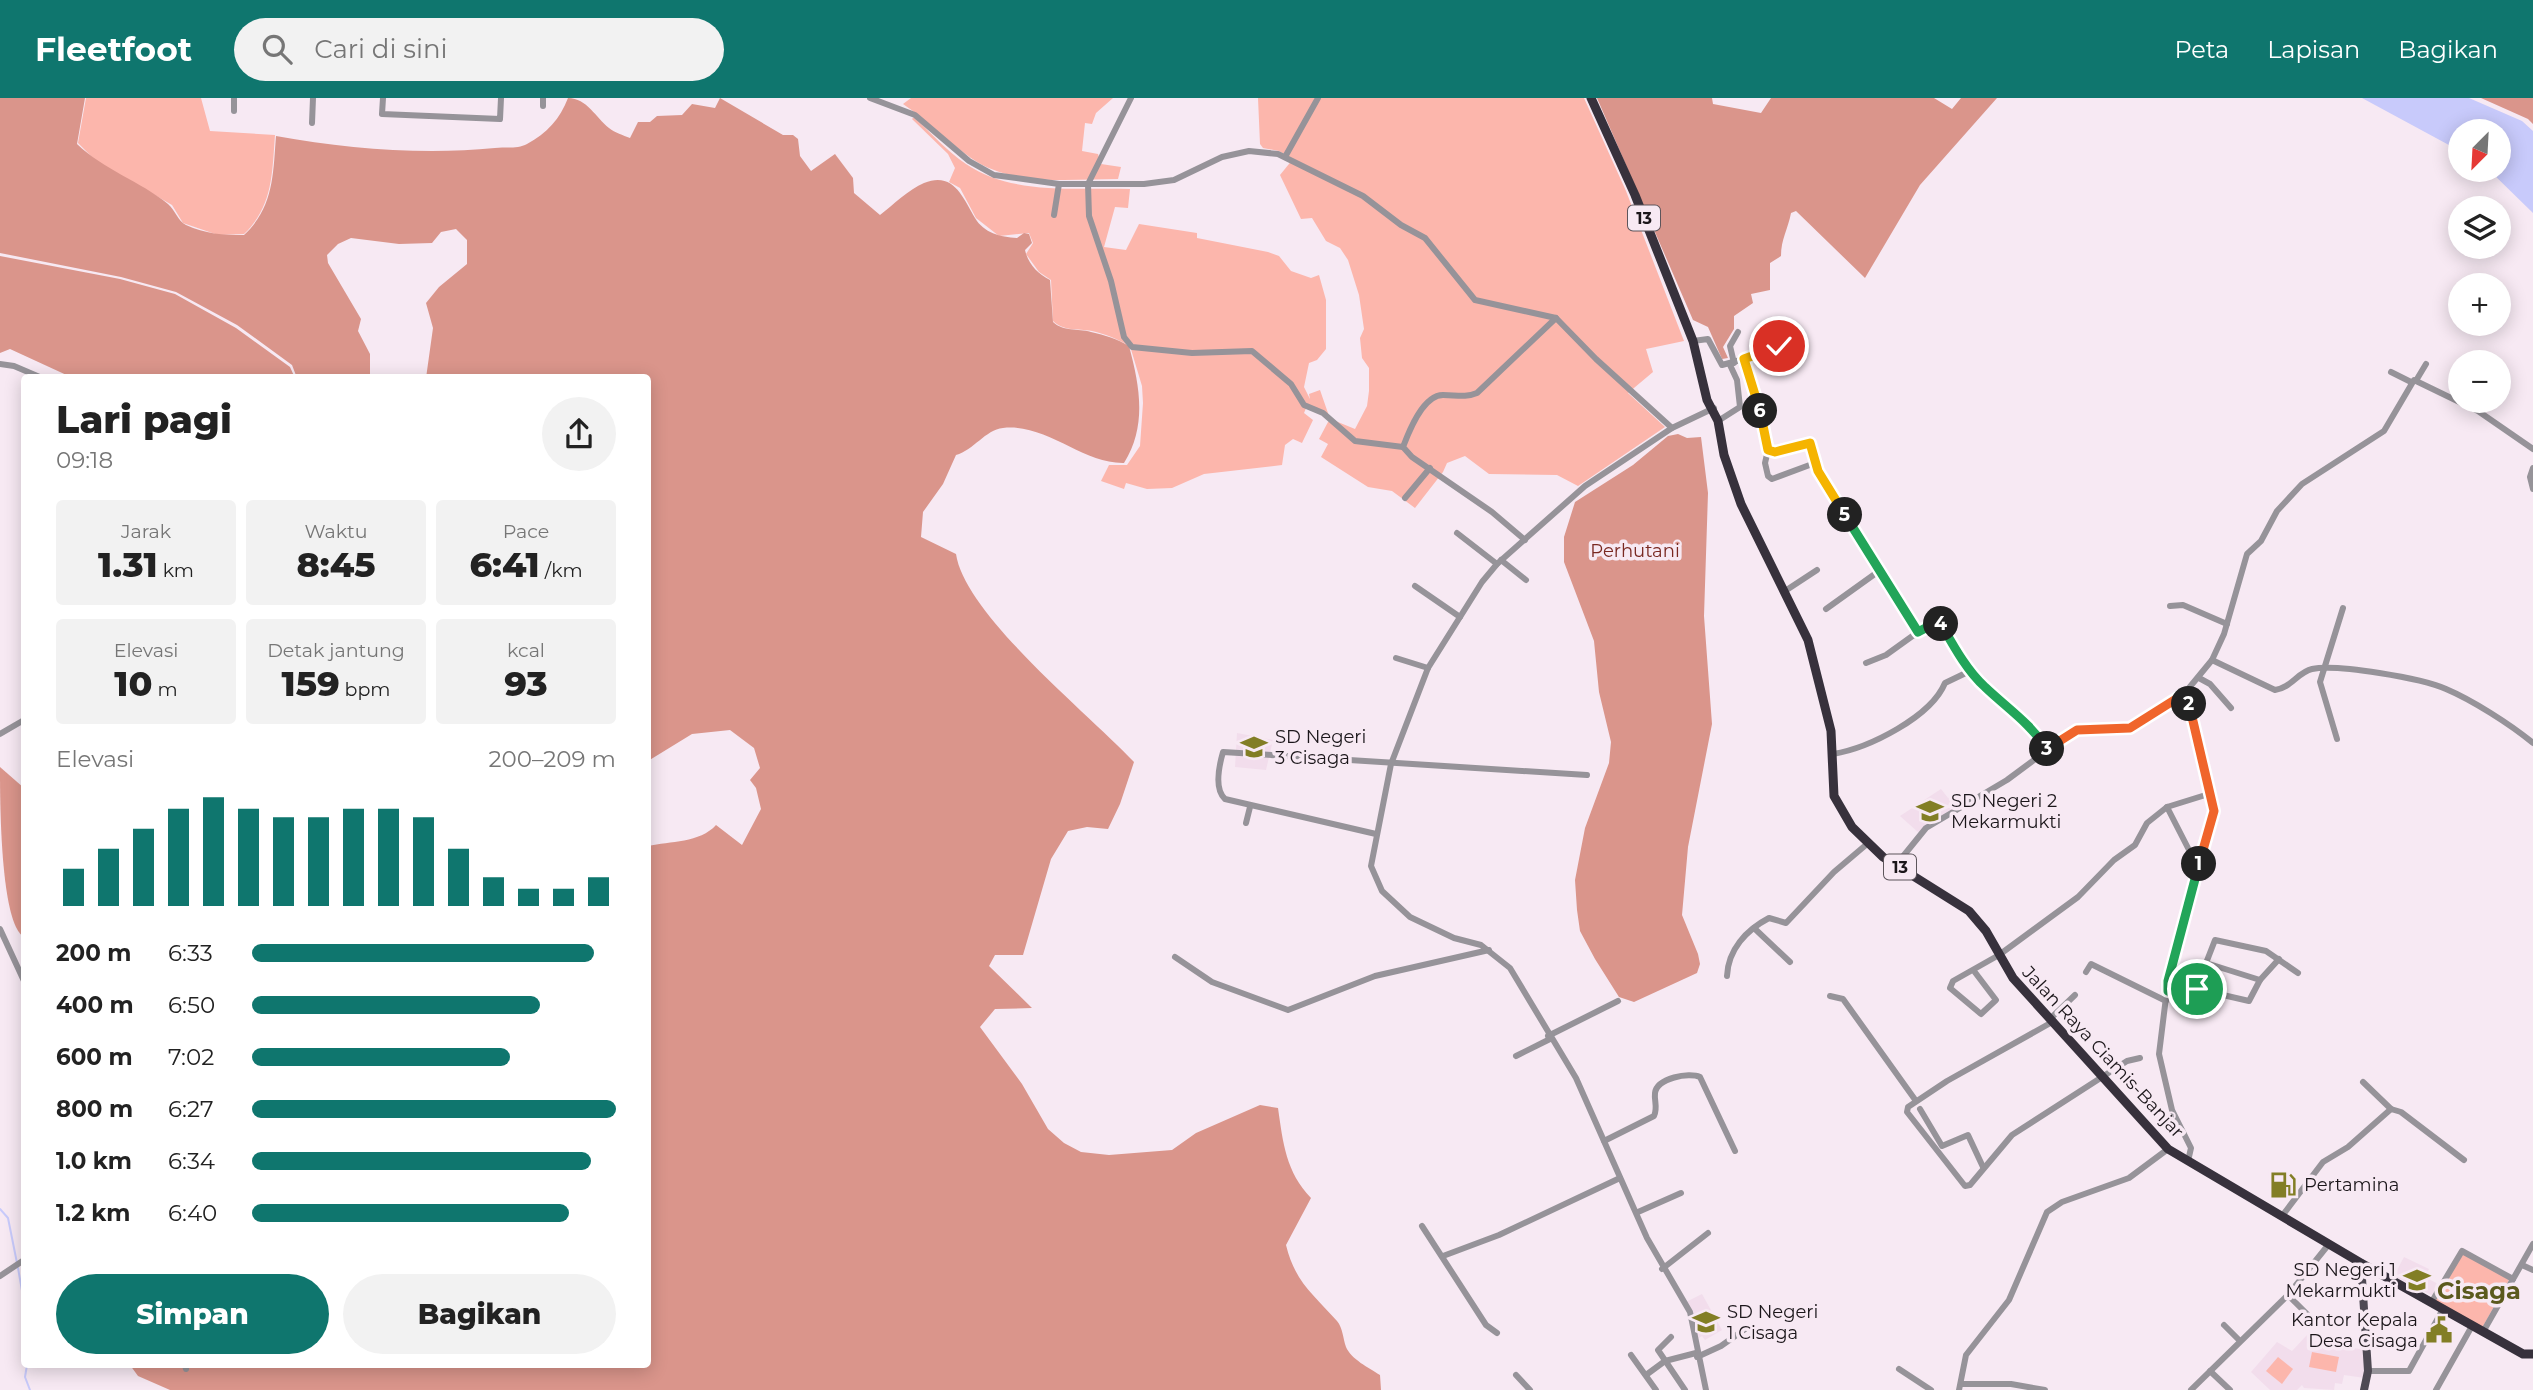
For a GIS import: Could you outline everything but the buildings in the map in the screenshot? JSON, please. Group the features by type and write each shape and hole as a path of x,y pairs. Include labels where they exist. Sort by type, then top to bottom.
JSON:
{"highway":[{"name":"Jalan Raya Ciamis-Banjar","path":"1591,98 1635,195 1693,341 1707,400 1714,408 1724,455 1741,504 1757,542 1785,591 1813,656 1829,723 1834,796 1843,815 1867,844 1969,911 1986,931 2013,978 2168,1149 2431,1303 2523,1354 2533,1354"}],"main road":[{"path":"2361,1263 2368,1371 2364,1390"}],"street":[{"path":"234,98 234,111"},
{"path":"312,123 313,98"},
{"path":"383,98 382,114 500,119 501,98"},
{"path":"870,98 915,115 969,161 994,175 1059,184 1144,184 1174,180 1222,157 1249,151 1263,150 1285,157 1363,196 1401,225 1425,238 1475,300 1556,318 1596,359 1672,428"},
{"path":"1131,98 1088,184 1089,216 1107,269 1124,337 1132,347 1153,351 1252,351 1291,384 1304,405 1324,413 1355,442 1403,447 1498,516 1525,540"},
{"path":"1285,157 1318,98"},
{"path":"1054,215 1059,184"},
{"path":"1403,447 1430,399 1441,394 1468,396 1477,393 1556,318"},
{"path":"1718,421 1740,407 1730,346 1738,332"},
{"path":"1693,341 1708,340 1721,364 1732,364 1779,346 1787,368"},
{"path":"1744,359 1758,403 1768,450 1765,463 1768,476 1772,479 1815,463"},
{"path":"0,364 14,366 33,374"},
{"path":"1896,865 1926,828 2007,780 2077,730 2130,728 2184,694 2212,660 2227,624 2246,556 2261,541 2277,511 2302,484 2384,431 2426,364"},
{"path":"2391,372 2478,411 2533,449"},
{"path":"1706,1390 1691,1315 1662,1269 1576,1078 1510,968 1489,950 1454,939 1399,908 1382,891 1373,874 1372,854 1391,764 1429,668 1460,617 1499,562 1585,486 1672,428 1714,408"},
{"path":"1768,450 1775,452 1809,443 1815,463 1918,632"},
{"path":"1405,498 1430,468"},
{"path":"2533,468 2530,477 2533,489"},
{"path":"1457,533 1526,580"},
{"path":"1785,591 1817,570"},
{"path":"1826,609 1879,571"},
{"path":"1415,586 1460,617"},
{"path":"2170,606 2190,608 2227,624"},
{"path":"2337,739 2320,681 2343,608"},
{"path":"1866,663 1886,655 1937,622 1941,624 1970,671 2030,725 2047,749"},
{"path":"1396,658 1429,668"},
{"path":"2212,660 2275,691 2283,689 2307,670 2323,668 2386,675 2444,688 2512,726 2533,743"},
{"path":"1833,754 1860,748 1922,713 1942,695 1945,683 1970,671"},
{"path":"2199,678 2210,684 2231,708"},
{"path":"2184,694 2190,707 2211,793 2213,814 2203,840 2197,877 2175,949 2159,1054 2160,1068 2172,1110 2191,1148 2188,1161"},
{"path":"0,734 21,722"},
{"path":"1376,834 1250,807 1225,799 1219,792 1223,752 1587,775"},
{"path":"1974,971 1996,1000 1981,1014 1976,1013 1950,986 1956,978 1974,971 1999,955 2078,897 2114,860 2135,845 2147,823 2167,807 2211,793"},
{"path":"1246,823 1250,807"},
{"path":"2167,807 2189,850"},
{"path":"1727,976 1732,951 1754,928 1769,918 1786,923 1834,872 1867,844"},
{"path":"1754,928 1790,962"},
{"path":"0,929 21,975"},
{"path":"2168,991 2189,996 2197,989 2217,940 2266,951 2298,973"},
{"path":"1175,957 1212,982 1289,1010 1376,976 1489,950"},
{"path":"2197,989 2249,1002 2260,980 2279,959"},
{"path":"2206,963 2260,980"},
{"path":"2086,972 2091,964 2166,1001"},
{"path":"2075,995 2052,1019 1916,1101 1906,1112 1963,1184 1970,1185 2012,1135 2127,1060 2140,1058"},
{"path":"1830,996 1843,999 1916,1101"},
{"path":"1516,1056 1618,1001"},
{"path":"1604,1141 1654,1116 1655,1091 1659,1085 1694,1075 1700,1077 1735,1152"},
{"path":"2363,1082 2391,1109 2401,1112 2464,1160"},
{"path":"1920,1109 1943,1147 1968,1135 1983,1167"},
{"path":"2282,1216 2323,1162 2348,1147 2391,1109"},
{"path":"2045,1390 2011,1384 1960,1387 1966,1355 2009,1300 2047,1212 2062,1202 2129,1178 2168,1149"},
{"path":"1443,1256 1499,1235 1620,1178"},
{"path":"1638,1212 1681,1193"},
{"path":"1422,1226 1486,1325 1497,1333"},
{"path":"1662,1269 1708,1233"},
{"path":"2191,1390 2239,1340 2288,1295 2329,1244"},
{"path":"2483,1332 2533,1244"},
{"path":"2431,1303 2463,1250 2513,1279"},
{"path":"0,1276 21,1262"},
{"path":"2522,1265 2533,1270"},
{"path":"2288,1295 2318,1325"},
{"path":"2368,1371 2409,1371 2443,1309"},
{"path":"2224,1325 2239,1340"},
{"path":"2436,1390 2472,1326"},
{"path":"1646,1375 1665,1361 1697,1355 1721,1346 1745,1329"},
{"path":"1671,1337 1658,1349 1685,1390"},
{"path":"1631,1355 1656,1390"},
{"path":"1899,1369 1931,1390"},
{"path":"2210,1371 2230,1390"},
{"path":"1516,1375 1530,1390"}],"shaded area":[{"path":"86,98 201,98 210,131 275,135 269,189 254,223 244,234 218,235 183,223 172,205 96,161 78,143"},
{"path":"911,98 1113,98 1096,113 1092,124 1085,123 1082,151 1098,154 1101,164 1121,167 1118,179 1042,179 1005,174 987,167 971,158 903,104"},
{"path":"1258,98 1584,98 1626,191 1684,341 1646,349 1653,372 1628,393 1665,427 1578,486 1557,475 1489,474 1465,456 1447,463 1415,508 1392,491 1368,487 1321,457 1328,444 1319,439 1328,422 1333,420 1355,429 1367,406 1369,368 1362,358 1360,338 1364,329 1359,295 1348,260 1340,248 1326,241 1312,218 1301,219 1280,175 1293,159 1279,151 1263,148 1260,144"},
{"path":"914,117 966,164 1004,181 1046,188 1130,189 1128,208 1115,207 1104,247 1126,250 1139,224 1197,233 1197,238 1268,252 1279,256 1291,271 1311,278 1319,275 1326,300 1326,349 1317,360 1309,363 1304,387 1310,399 1309,394 1320,390 1329,416 1307,406 1304,413 1313,420 1302,443 1293,439 1285,445 1282,465 1204,474 1172,488 1147,489 1126,483 1124,489 1101,481 1109,465 1127,465 1140,446 1142,386 1130,346 1102,334 1067,328 1053,321 1051,280 1039,272 1026,254 1033,243 1029,233 999,236 976,218 960,188 949,182 955,168 948,154 912,119"},
{"name":"SD Negeri 3 Cisaga","path":"1237,733 1273,740 1266,770 1235,767"},
{"name":"SD Negeri 2 Mekarmukti","path":"1941,789 1948,798 1952,796 1959,806 1918,832 1900,816"},
{"path":"2463,1252 2509,1280 2482,1328 2434,1300"},
{"name":"SD Negeri 1 Mekarmukti","path":"2404,1257 2429,1269 2425,1277 2440,1285 2433,1296 2394,1276"},
{"name":"SD Negeri 1 Cisaga","path":"1702,1294 1722,1330 1705,1340 1702,1336 1697,1339 1686,1302"},
{"path":"2307,1335 2313,1341 2365,1350 2365,1378 2344,1375 2342,1384 2335,1383 2334,1390 2304,1388 2302,1385 2297,1390 2270,1390 2251,1372 2277,1342 2292,1351"},
{"path":"2312,1352 2339,1357 2336,1372 2309,1367"},
{"path":"2278,1357 2293,1369 2282,1384 2266,1371"}],"green space":[{"path":"0,98 85,98 77,144 99,161 157,196 170,206 183,223 200,230 229,235 244,235 254,224 267,201 276,136 386,150 441,151 516,147 527,144 547,130 557,119 568,98 581,101 611,130 630,138 638,122 650,122 657,116 682,115 692,104 715,108 720,98 783,135 793,135 798,139 800,156 811,171 835,154 853,178 854,193 880,215 918,186 934,180 943,181 956,188 979,223 988,231 1017,238 1024,233 1029,234 1032,243 1025,250 1028,260 1038,272 1050,280 1053,322 1066,329 1106,336 1129,346 1138,391 1139,421 1136,435 1124,463 1094,457 1049,437 1019,428 997,430 956,455 943,484 923,512 921,537 956,554 964,578 1004,634 1134,762 1120,804 1108,829 1087,827 1068,831 1051,859 1023,955 995,955 989,966 1032,1008 995,1009 980,1027 1022,1084 1048,1129 1064,1143 1081,1152 1109,1155 1172,1150 1196,1133 1260,1105 1278,1108 1284,1145 1291,1167 1311,1198 1286,1245 1294,1269 1306,1287 1339,1324 1348,1351 1380,1375 1381,1390 170,1390 138,1376 132,1368 651,1368 651,846 693,838 716,825 742,845 761,809 756,788 750,780 760,768 754,748 730,730 692,734 651,759 651,374 427,374 433,328 426,303 439,287 467,264 467,240 456,229 441,232 432,243 399,244 351,238 338,244 327,255 328,263 361,319 358,331 370,354 370,374 295,374 292,365 237,325 176,292 121,277 0,253"},
{"path":"1597,98 1712,98 1713,104 1761,113 1771,98 1934,98 1952,109 1961,98 1997,98 1920,185 1865,278 1796,211 1791,213 1781,256 1770,263 1770,290 1751,294 1753,303 1734,316 1734,329 1723,347 1728,358 1722,359 1708,327 1693,320"},
{"path":"2481,98 2533,98 2533,124 2528,119"},
{"path":"0,256 120,279 175,294 236,328 290,367 293,374 64,374 10,349 0,353"},
{"name":"Perhutani","path":"1678,434 1687,438 1701,437 1708,493 1704,616 1712,724 1688,847 1682,915 1700,964 1697,973 1634,1002 1619,997 1580,931 1575,880 1585,828 1609,763 1611,742 1599,692 1594,641 1564,562 1564,537 1575,502 1633,465 1668,436"},
{"path":"0,767 21,785 21,933 10,909 1,831"}],"water":[{"path":"2362,98 2469,98 2522,121 2533,131 2533,213 2501,182 2511,182 2511,119 2448,119 2448,145"}],"waterway":[{"path":"0,1209 8,1218 17,1263"},
{"path":"18,1268 21,1285"},
{"path":"26,1368 25,1377 30,1390"}],"place":[{"name":"SD Negeri 3 Cisaga","path":"1254,747"},
{"name":"SD Negeri 2 Mekarmukti","path":"1930,811"},
{"name":"Pertamina","path":"2283,1185"},
{"name":"SD Negeri 1 Mekarmukti","path":"2417,1280"},
{"name":"SD Negeri 1 Cisaga","path":"1706,1322"},
{"name":"Kantor Kepala Desa Cisaga","path":"2439,1330"}],"district":[{"name":"Cisaga","path":"2479,1290"}],"route":[{"path":"1779,346 1744,359 1758,403 1768,450 1775,452 1809,443 1812,446 1818,471 1918,632 1939,622 1970,671 2030,725 2047,749 2073,731 2130,728 2184,694 2190,707 2211,793 2213,814 2203,840 2197,877 2175,949 2168,991 2189,996 2197,989"}]}
